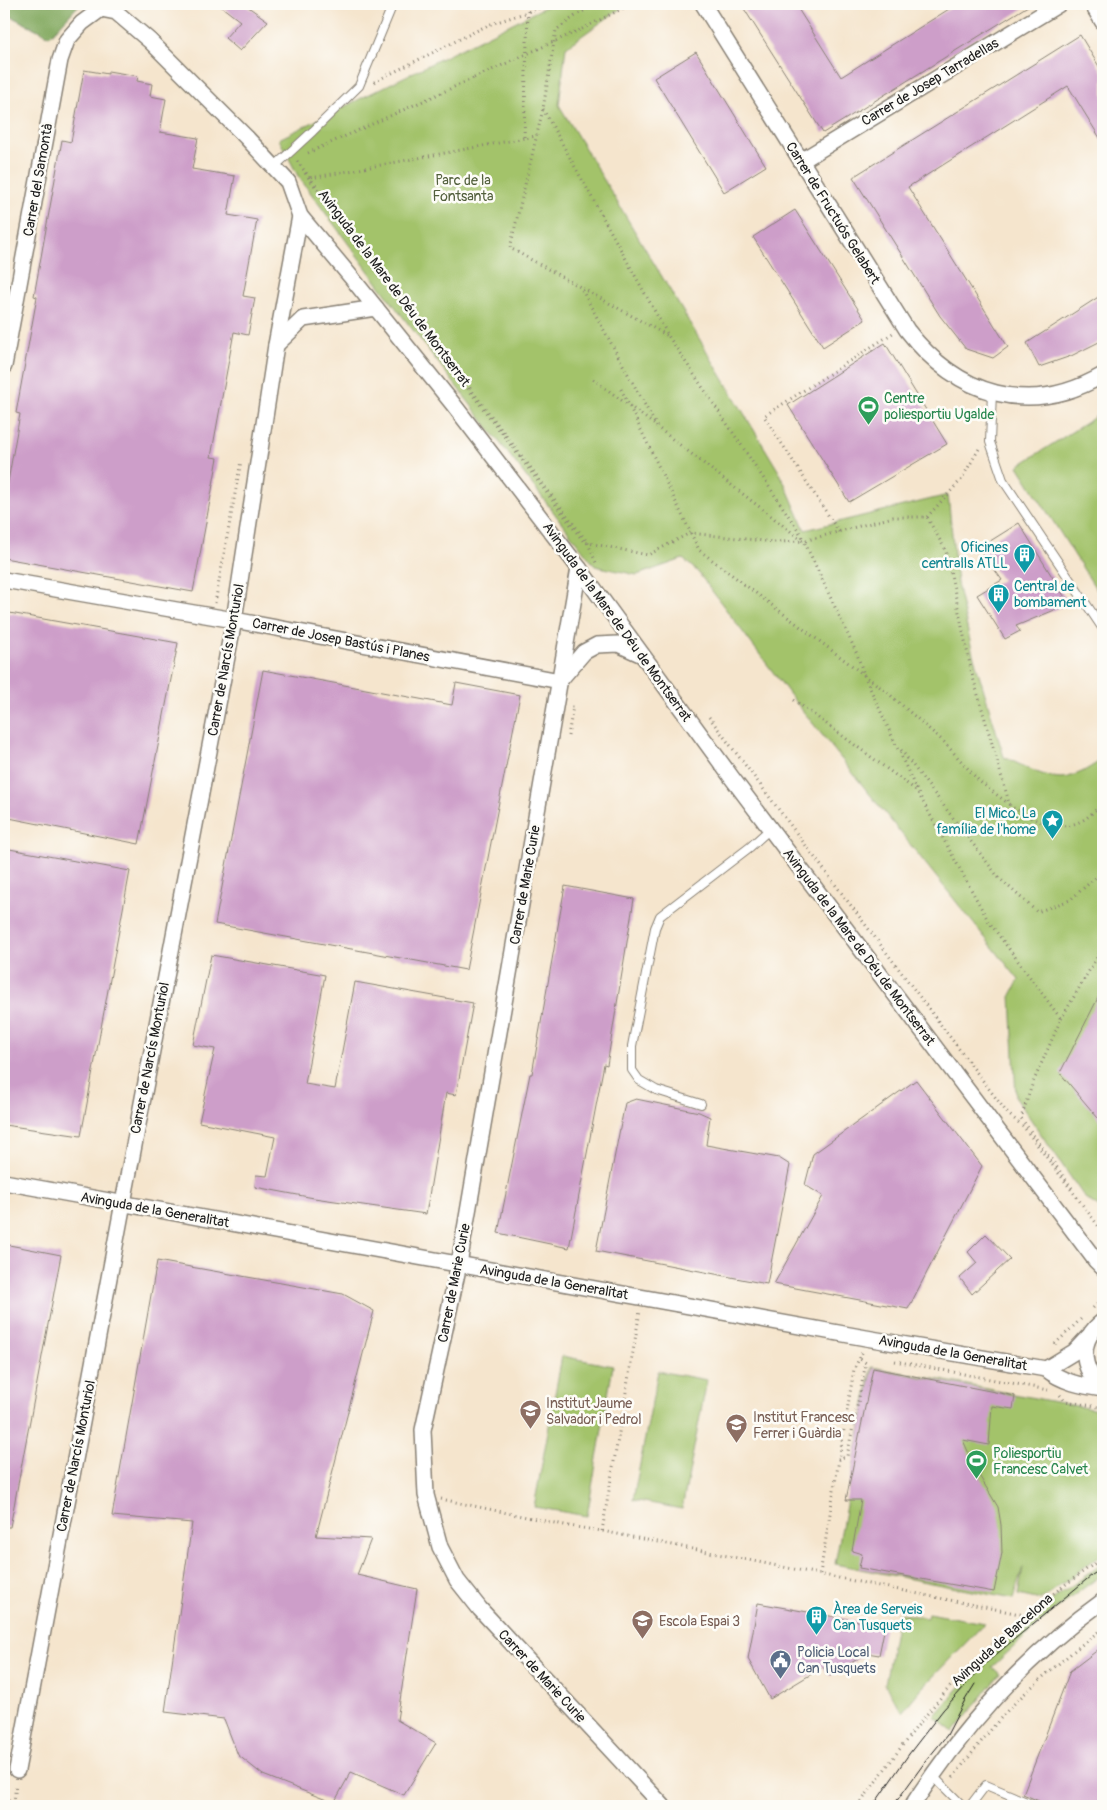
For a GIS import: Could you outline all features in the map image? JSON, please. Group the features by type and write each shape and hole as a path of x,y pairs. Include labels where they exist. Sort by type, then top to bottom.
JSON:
{"street":[{"name":"Carrer de Fructuós Gelabert","path":"703,4 906,330 918,346 947,371 968,384 992,392 1015,396 1042,396 1074,389 1103,375"},
{"name":"Carrer de Josep Tarradellas","path":"801,161 1059,4"},
{"path":"1092,4 1103,22"},
{"name":"Avinguda de la Mare de Déu de Montserrat","path":"101,9 116,12 150,41 288,182 300,216 453,404 579,568 770,829 1103,1268"},
{"name":"Carrer del Samontà","path":"4,366 60,60 67,40 82,22 101,9"},
{"name":"Carrer de Narcís Monturiol","path":"17,1770 234,620 276,345 300,216"},
{"path":"276,345 303,320 376,308"},
{"name":"Carrer de Marie Curie","path":"579,568 459,1264 423,1430 435,1495 440,1548 457,1580 480,1609 663,1806"},
{"name":"Carrer de Josep Bastús i Planes","path":"4,580 234,620 560,681"},
{"name":"Carrer de Marie Curie","path":"560,681 584,652 597,645 618,644 641,655"},
{"name":"Avinguda de la Generalitat","path":"4,1182 1046,1369 1057,1378 1103,1389"},
{"name":"Avinguda de la Generalitat","path":"1046,1369 1074,1352 1103,1321"},
{"path":"1090,1333 1085,1349 1086,1365 1093,1380 1103,1389"},
{"path":"912,1806 932,1775 981,1713 1023,1666 1082,1616 1103,1601"}],"lane":[{"path":"274,167 313,132 358,86 393,4"},
{"path":"992,392 990,442 1003,480 1103,629"},
{"path":"701,1104 656,1090 639,1080 632,1070 632,1046 655,928 660,916 750,847 770,829"},
{"path":"932,1775 963,1806"},
{"path":"970,1806 986,1785 1036,1806"}],"path":[{"path":"358,86 372,83 488,25 552,4"},
{"path":"597,4 578,14 556,30 542,109 510,248 669,337"},
{"path":"304,154 582,29 631,4"},
{"path":"524,137 528,11"},
{"path":"542,109 669,337 800,533 857,654 864,675 918,791 989,922 1061,1019"},
{"path":"288,182 536,136"},
{"name":"Avinguda de la Mare de Déu de Montserrat","path":"295,158 588,544 596,564"},
{"path":"582,289 657,427"},
{"path":"839,532 764,416 879,342"},
{"path":"593,379 804,541"},
{"path":"621,389 699,550 888,693 944,742 979,781 1010,806 1034,820 1059,827 1085,819 1103,804"},
{"path":"588,544 648,555 690,533 774,542 804,541 893,517 927,517 961,480 991,430"},
{"path":"927,517 946,551 972,674 1010,806"},
{"path":"794,700 918,791"},
{"name":"Avinguda de la Mare de Déu de Montserrat","path":"708,715 1008,1114 1023,1126 1103,1230"},
{"path":"897,744 999,878 1037,912 1070,900 1103,871"},
{"path":"1103,947 1061,1019 1032,1085 1021,1118 1103,1230"},
{"path":"602,1531 643,1298"},
{"path":"820,1574 854,1369 863,1354 866,1338"},
{"path":"838,1459 847,1456 866,1364 860,1360"},
{"path":"435,1495 442,1505"},
{"path":"435,1495 569,1526 1025,1615"},
{"name":"Avinguda de Barcelona","path":"858,1806 915,1727 965,1671 1025,1615 1103,1558"},
{"path":"944,1788 1007,1712 1071,1653 1103,1628"},
{"path":"4,1798 14,1802 17,1770"}],"green space":[{"path":"4,4 87,4 77,7 50,36 6,14 4,15"},
{"name":"Parc de la Fontsanta","path":"551,4 627,4 566,47 559,105 781,475 805,530 948,495 957,583 973,654 1004,757 1035,772 1061,778 1086,770 1103,759 1103,1210 1085,1198 1016,1098 1011,995 1019,980 794,700 697,571 683,559 637,575 595,566 396,308 298,176 279,139"},
{"path":"1103,412 1103,600 1018,466"},
{"path":"562,1356 613,1366 587,1516 534,1507"},
{"name":"Poliesportiu Francesc Calvet","path":"872,1367 1103,1411 1103,1553 1041,1600 1018,1595 1023,1567 1013,1599 835,1564"},
{"path":"658,1371 707,1380 682,1509 633,1500"},
{"path":"1103,1563 1103,1574 1054,1610 992,1667 1000,1674 954,1732 934,1716 984,1660 1048,1603"},
{"path":"898,1613 927,1618 928,1613 985,1623 921,1689 902,1712 885,1685"}],"building":[{"path":"218,4 244,4 268,21 240,51 225,38 240,21"},
{"path":"741,4 795,4 841,77 957,4 1031,4 823,133"},
{"path":"1080,35 1103,73 1103,143 1068,86 908,187 1008,347 993,358 966,349 940,316 853,177"},
{"path":"696,52 766,166 724,192 654,78"},
{"path":"84,70 108,74 108,71 138,76 137,81 152,84 150,96 166,99 160,132 198,138 192,169 235,176 228,215 257,220 243,296 255,298 248,335 234,332 211,457 218,458 193,592 4,558 4,504 20,414 16,413 37,297 34,296 62,140 71,142"},
{"path":"795,210 865,320 823,347 753,237"},
{"path":"1103,294 1103,340 1071,356 1039,367 1027,343"},
{"name":"Centre poliesportiu Ugalde","path":"885,343 947,444 849,502 788,405"},
{"name":"Oficines centralls ATLL","path":"1019,523 1069,604 1016,626 1020,631 1005,639 977,595 1002,580 979,548"},
{"path":"4,612 178,643 139,844 4,817"},
{"path":"263,670 452,705 456,683 520,695 466,970 215,924"},
{"path":"4,848 130,871 81,1136 4,1125"},
{"path":"565,886 634,899 607,1065 604,1064 569,1248 498,1233 530,1074 532,1074"},
{"path":"211,955 325,975 305,1084 335,1089 355,982 473,1003 456,1095 446,1093 426,1214 314,1198 255,1187 256,1175 267,1176 275,1137 199,1122 215,1049 193,1045"},
{"path":"1103,988 1103,1124 1060,1073"},
{"path":"916,1080 982,1166 908,1309 774,1284 823,1196 805,1185 813,1154"},
{"path":"636,1099 699,1112 710,1117 706,1145 779,1158 790,1165 767,1284 596,1251 625,1103"},
{"path":"986,1234 1010,1259 972,1294 960,1278 977,1263 968,1252"},
{"path":"4,1244 61,1255 10,1527 4,1527"},
{"path":"157,1261 343,1294 374,1311 316,1536 371,1539 357,1575 417,1589 397,1720 436,1743 404,1795 351,1772 334,1803 263,1775 238,1755 224,1719 165,1712 192,1523 112,1516"},
{"path":"873,1368 1015,1396 1013,1409 992,1406 989,1445 963,1440 977,1472 998,1507 1002,1553 994,1592 859,1568 862,1554 852,1551 861,1500 846,1500"},
{"name":"Àrea de Serveis Can Tusquets","path":"758,1603 885,1626 879,1655 867,1653 830,1676 823,1667 770,1699 748,1659"},
{"path":"1103,1646 1103,1806 1042,1806 1039,1801 1023,1794 1070,1671"}],"tram line":[{"path":"873,1806 909,1754 943,1710 987,1662 1103,1568"},
{"path":"893,1806 947,1735 975,1684"}],"place":[{"name":"Centre poliesportiu Ugalde","path":"868,425"},
{"name":"Oficines centralls ATLL","path":"1024,574"},
{"name":"Central de bombament","path":"998,613"},
{"name":"El Mico. La família de l'home","path":"1052,840"},
{"name":"Institut Jaume Salvador i Pedrol","path":"530,1430"},
{"name":"Institut Francesc Ferrer i Guàrdia","path":"737,1444"},
{"name":"Poliesportiu Francesc Calvet","path":"977,1480"},
{"name":"Àrea de Serveis Can Tusquets","path":"817,1636"},
{"name":"Escola Espai 3","path":"643,1640"},
{"name":"Policia Local Can Tusquets","path":"781,1679"}]}
